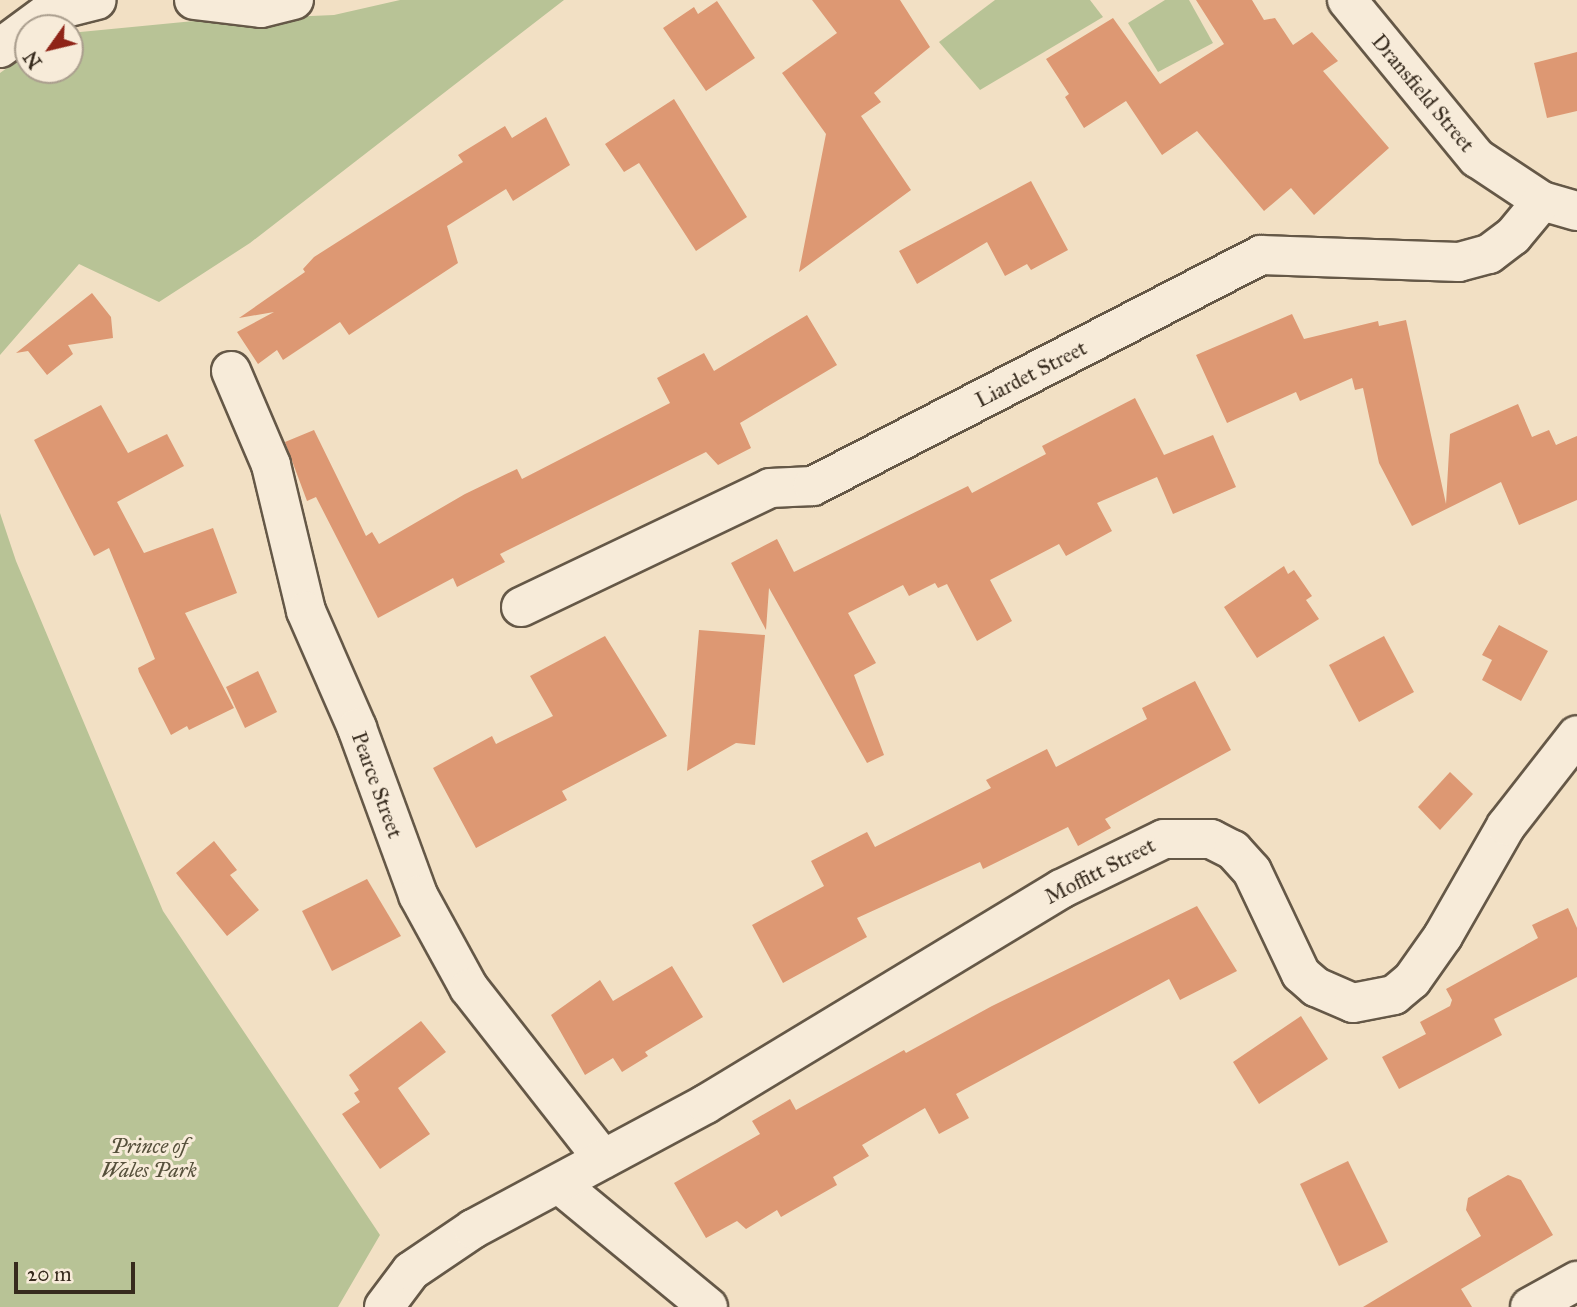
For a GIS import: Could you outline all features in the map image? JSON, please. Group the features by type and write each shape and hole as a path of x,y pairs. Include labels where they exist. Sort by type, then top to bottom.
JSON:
{"street":[{"path":"0,48 49,12 97,0"},
{"path":"194,0 261,8 294,0"},
{"name":"Dransfield Street","path":"1347,0 1477,158 1559,206"},
{"name":"Liardet Street","path":"521,607 771,488 813,486 1261,255 1460,262 1489,254 1559,206"},
{"name":"Pearce Street","path":"231,371 271,465 306,611 357,728 418,895 469,988 603,1159"},
{"name":"Moffitt Street","path":"384,1307 411,1270 473,1228 559,1184 831,1031 1061,888 1164,839 1211,838 1233,850 1252,871 1301,974 1315,987 1353,1003 1394,995 1412,980 1443,936 1506,826 1577,735"},
{"path":"559,1184 708,1307"},
{"path":"1530,1307 1577,1281"}],"green space":[{"path":"400,0 564,0 250,243 159,302 79,264 0,355 0,73 14,63 14,84 84,84 84,32 194,21 334,15"},
{"path":"995,0 1090,0 1103,17 980,90 939,42"},
{"path":"1165,0 1189,0 1213,43 1158,72 1128,23"},
{"name":"Prince of Wales Park","path":"0,513 16,561 163,911 380,1235 338,1307 0,1307"}],"building":[{"path":"812,0 900,0 930,47 874,93 881,102 861,116 911,190 799,272 826,134 782,73 837,33"},
{"path":"1196,0 1252,0 1264,20 1275,18 1293,45 1312,32 1338,61 1323,71 1389,148 1314,215 1291,188 1264,211 1197,131 1162,155 1126,101 1084,128 1065,97 1069,94 1046,59 1113,18 1160,84 1224,44"},
{"path":"717,1 755,58 706,91 663,28 694,7 698,14"},
{"path":"1577,52 1577,111 1547,118 1534,63"},
{"path":"674,99 747,217 696,251 639,163 624,172 605,144"},
{"path":"546,117 570,165 513,201 506,189 447,226 458,263 349,335 340,322 283,360 277,350 258,364 237,332 274,312 239,318 305,272 303,269 314,257 463,162 458,155 505,126 512,138"},
{"path":"1031,181 1068,250 1031,270 1027,264 1005,276 987,242 917,284 899,251"},
{"path":"92,293 111,317 113,338 68,345 73,354 47,375 28,351 16,353"},
{"path":"1292,314 1304,339 1378,321 1379,326 1406,320 1446,504 1450,434 1518,404 1532,437 1549,430 1556,445 1577,436 1577,500 1519,525 1501,482 1412,526 1379,463 1363,388 1355,390 1352,378 1300,401 1296,392 1227,423 1196,355"},
{"path":"807,315 837,365 740,423 751,448 718,465 706,452 500,554 505,562 457,587 453,578 378,618 316,497 307,501 285,442 314,430 366,536 372,532 379,544 465,494 517,469 522,479 670,403 657,378 704,353 714,371"},
{"path":"1135,398 1164,455 1213,435 1236,487 1173,514 1157,477 1097,503 1112,531 1066,556 1059,544 990,580 1012,621 977,641 947,584 938,588 935,583 909,596 903,585 848,613 876,663 854,675 884,755 867,763 769,588 766,630 731,563 777,539 794,572 968,486 972,493 1046,454 1042,446"},
{"path":"101,405 128,453 167,434 184,466 117,502 144,553 213,528 237,593 185,613 234,708 189,730 187,726 171,735 139,672 138,668 155,659 109,548 94,556 34,440"},
{"path":"1284,566 1288,574 1294,570 1312,596 1306,600 1319,619 1257,658 1224,607"},
{"path":"1499,625 1548,651 1521,701 1482,680 1492,660 1482,655"},
{"path":"699,630 765,635 755,745 736,743 687,771"},
{"path":"605,636 667,736 562,791 567,800 476,848 433,768 492,736 496,744 553,716 530,676"},
{"path":"1384,636 1414,692 1359,722 1329,665"},
{"path":"258,671 277,712 245,728 226,687"},
{"path":"1195,681 1231,750 1105,819 1111,828 1078,846 1068,827 983,869 980,862 857,918 867,937 783,983 752,925 824,886 811,861 867,832 875,847 991,788 986,780 1047,749 1056,767 1147,719 1142,708"},
{"path":"1450,772 1473,794 1440,830 1418,807"},
{"path":"214,841 237,870 230,875 259,910 227,936 176,873"},
{"path":"367,879 401,936 332,971 302,911"},
{"path":"1197,906 1237,971 1180,1000 1169,979 956,1094 969,1118 939,1134 925,1108 862,1145 869,1156 833,1177 837,1185 781,1217 777,1210 746,1229 737,1221 706,1238 674,1183 760,1134 752,1121 790,1099 796,1110 904,1050 906,1053 992,1006"},
{"path":"1568,908 1577,928 1577,977 1494,1019 1502,1035 1399,1089 1382,1057 1426,1034 1420,1022 1450,1006 1452,1000 1446,989 1538,938 1532,925"},
{"path":"672,966 703,1017 645,1052 648,1056 622,1072 613,1058 585,1075 551,1015 600,980 613,1001"},
{"path":"1301,1016 1328,1059 1259,1104 1233,1062"},
{"path":"421,1021 446,1052 398,1088 430,1134 380,1169 342,1114 360,1102 354,1093 359,1090 349,1075"},
{"path":"1348,1161 1388,1242 1339,1266 1300,1184"},
{"path":"1508,1175 1521,1180 1553,1235 1461,1289 1472,1307 1363,1307 1481,1236 1466,1210 1468,1198"}]}
